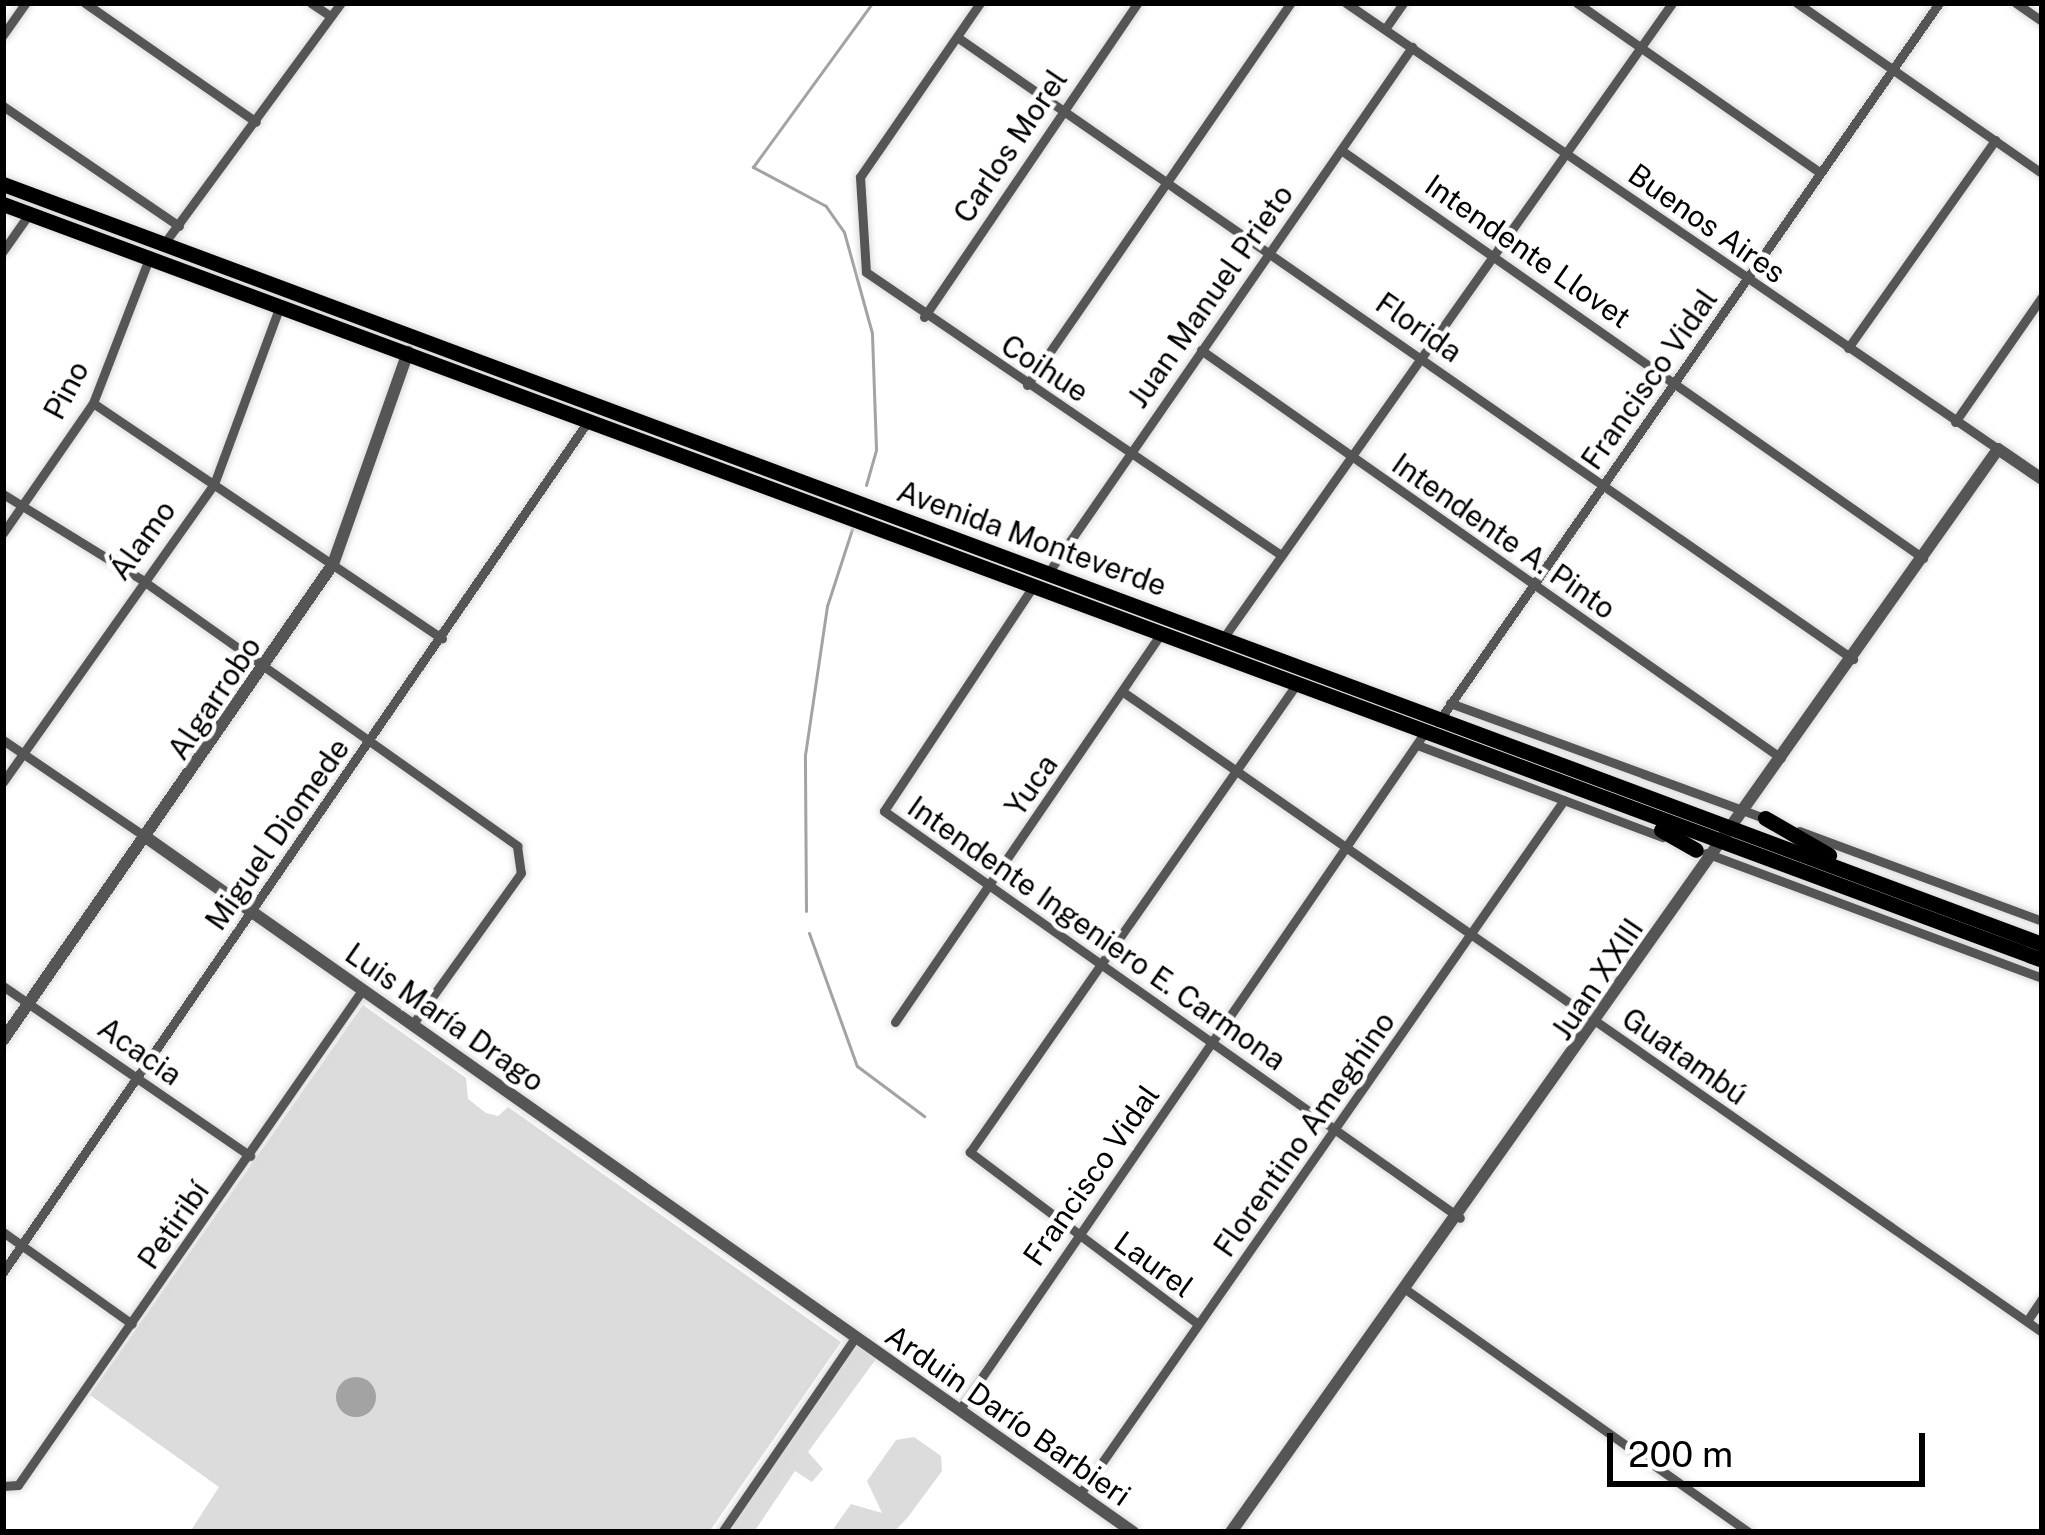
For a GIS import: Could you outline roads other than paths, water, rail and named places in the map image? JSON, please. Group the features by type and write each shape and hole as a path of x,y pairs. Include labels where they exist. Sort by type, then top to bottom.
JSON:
{"main road":[{"name":"Avenida Monteverde","path":"3,184 1224,637 1428,733 1713,844 1872,881 2042,944"},
{"name":"Avenida Monteverde","path":"3,204 1298,682 1713,844 2042,960"},
{"path":"1765,818 1872,881"}],"street":[{"path":"3,35 25,3"},
{"path":"85,3 256,122"},
{"path":"311,3 330,16"},
{"path":"148,258 166,243 340,3"},
{"path":"957,37 980,3"},
{"name":"Carlos Morel","path":"924,316 1137,3"},
{"path":"1027,385 1292,3"},
{"name":"Buenos Aires","path":"1346,3 2042,479"},
{"path":"1385,29 1403,3"},
{"path":"1577,3 1818,171"},
{"path":"1224,637 1672,3"},
{"path":"1796,3 2042,173"},
{"name":"Francisco Vidal","path":"960,1409 1939,3"},
{"path":"2016,3 2042,21"},
{"name":"Florida","path":"957,37 1065,107 1168,186 1853,659"},
{"name":"Coihue","path":"957,37 860,177 859,249 877,286 1131,451 1281,556"},
{"name":"Juan Manuel Prieto","path":"1048,573 1412,46"},
{"path":"3,106 178,226"},
{"path":"1848,348 1995,140"},
{"name":"Intendente Llovet","path":"1341,150 1923,558"},
{"path":"3,251 29,214"},
{"name":"Pino","path":"3,532 93,403 148,258"},
{"path":"1955,422 2042,297"},
{"name":"Álamo","path":"3,782 214,484 280,307"},
{"name":"Intendente A. Pinto","path":"1202,350 1781,758"},
{"name":"Algarrobo","path":"3,1040 266,667 333,564 408,352"},
{"path":"93,403 442,638"},
{"name":"Miguel Diomede","path":"3,1272 588,422"},
{"name":"Juan XXIII","path":"1231,1532 1460,1218 1596,1024 1713,844 1743,811 1853,659 1998,449"},
{"path":"3,494 24,502 142,580 517,846 524,862 413,1024"},
{"name":"Intendente Ingeniero E. Carmona","path":"1034,585 884,812 1460,1218"},
{"name":"Yuca","path":"895,1022 1126,694 1161,633"},
{"path":"1103,965 1298,682"},
{"name":"Guatambú","path":"1126,694 2042,1332"},
{"path":"1450,703 2042,921"},
{"path":"1428,733 1564,800 1713,844 2042,978"},
{"name":"Luis María Drago","path":"3,740 856,1336"},
{"name":"Florentino Ameghino","path":"1080,1494 1564,800"},
{"name":"Laurel","path":"1103,965 970,1152 1076,1238 1198,1324"},
{"name":"Acacia","path":"3,986 250,1156"},
{"name":"Petiribí","path":"3,1486 18,1486 363,989"},
{"path":"3,1232 132,1324"},
{"path":"1408,1291 1749,1532"},
{"path":"2026,1321 2042,1299"},
{"path":"722,1532 856,1336"},
{"name":"Arduin Darío Barbieri","path":"856,1336 1133,1532"}],"waterway":[{"path":"866,485 876,449 872,333 844,232 826,206 753,167 872,3"},
{"path":"806,911 805,755 827,606 852,529"},
{"path":"809,933 857,1066 924,1116"}]}
